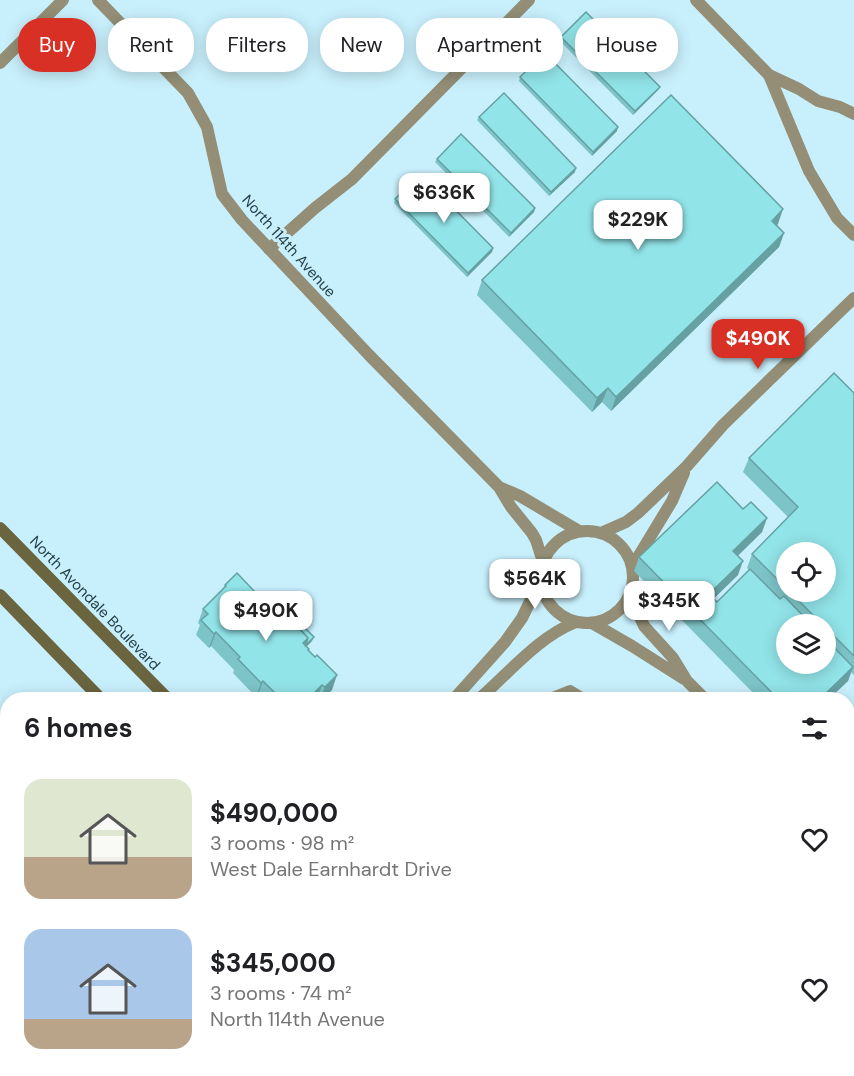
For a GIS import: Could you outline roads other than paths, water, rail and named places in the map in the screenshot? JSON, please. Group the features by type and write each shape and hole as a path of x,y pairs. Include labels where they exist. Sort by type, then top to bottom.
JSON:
{"main road":[{"name":"North Avondale Boulevard","path":"0,528 161,692"},
{"path":"0,595 94,692"}],"street":[{"path":"0,63 63,0"},
{"name":"North 114th Avenue","path":"98,0 188,93 207,127 222,194 242,220 369,355 499,487"},
{"path":"269,249 352,179 529,0"},
{"path":"696,0 769,75 818,101 840,107 854,114"},
{"path":"769,75 813,179 837,218 854,236"},
{"path":"602,533 626,522 638,513 687,466 723,425 854,298"},
{"path":"632,567 672,501 687,466"},
{"path":"499,487 520,496 579,531"},
{"path":"499,487 532,533 543,562"},
{"path":"579,531 602,533 616,540 626,552 632,567 633,581 630,594 615,614 604,620 592,623 576,622 555,611 548,601 541,579 543,562 557,542 567,535 579,531"},
{"path":"460,692 505,642 522,618 541,579"},
{"path":"630,594 644,626 673,658 687,681"},
{"path":"487,692 552,634 576,622"},
{"path":"592,623 687,681 698,692"}]}
